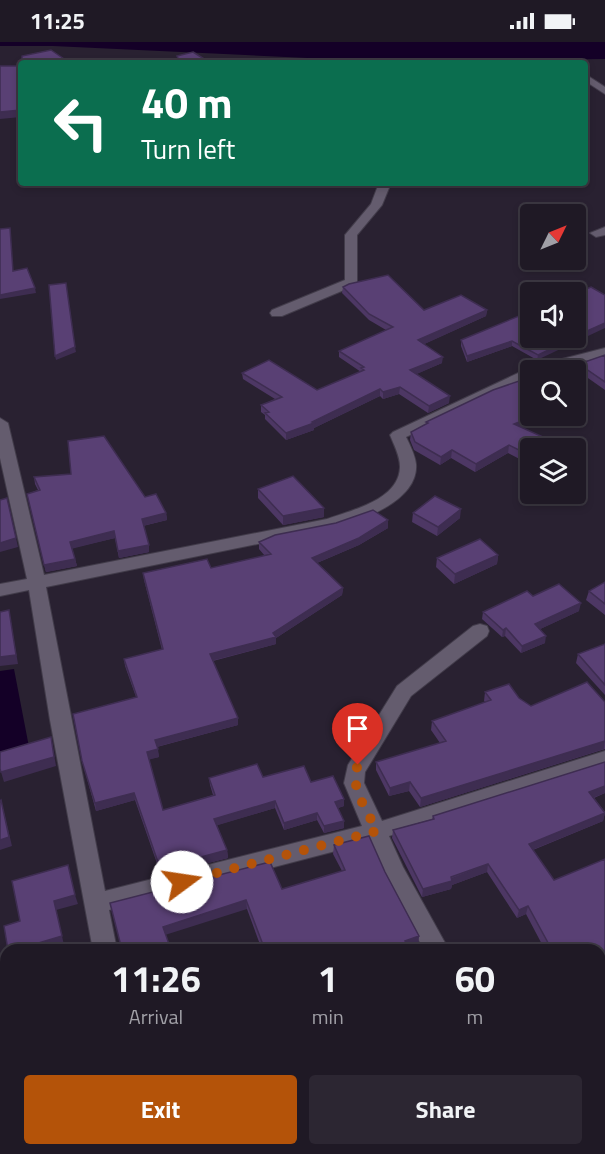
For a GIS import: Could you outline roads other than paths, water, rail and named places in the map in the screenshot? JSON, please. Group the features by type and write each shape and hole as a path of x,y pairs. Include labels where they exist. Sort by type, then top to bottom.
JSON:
{"street":[{"path":"588,79 605,91"},
{"path":"277,313 351,282 351,235 376,205 384,186"},
{"path":"574,360 605,352"},
{"path":"0,590 331,524 382,504 404,485 408,466 398,435 520,377"},
{"path":"0,423 36,581 104,944"},
{"path":"433,944 394,872 354,783 355,771 404,691 480,631"},
{"path":"95,904 377,831 605,759"}]}
